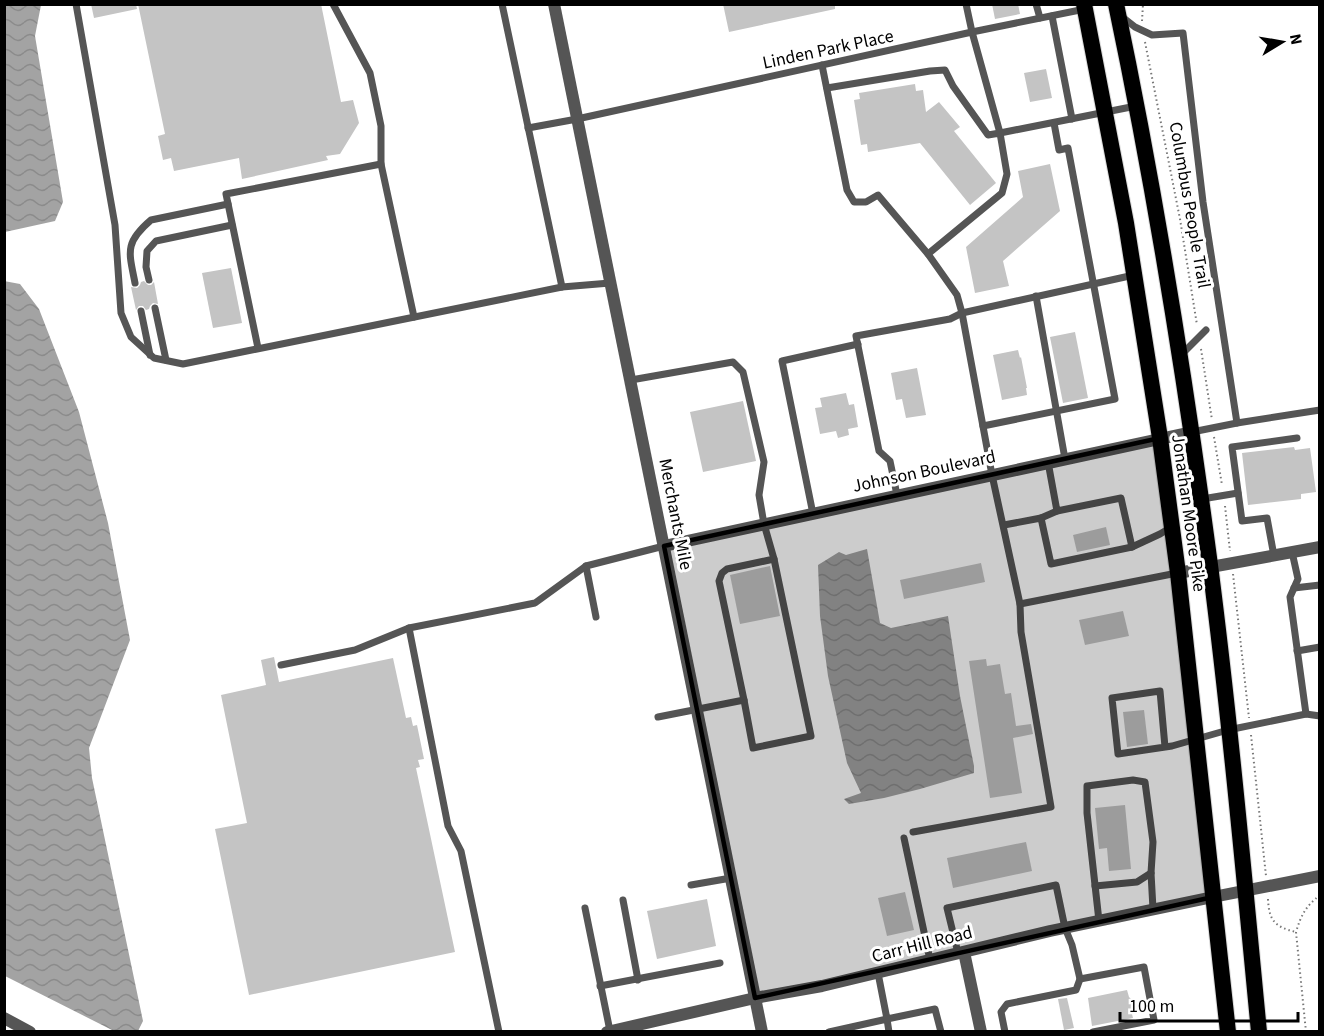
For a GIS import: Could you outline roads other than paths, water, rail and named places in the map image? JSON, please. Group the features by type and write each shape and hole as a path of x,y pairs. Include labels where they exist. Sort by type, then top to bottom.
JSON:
{"highway":[{"name":"Jonathan Moore Pike","path":"1084,7 1126,223 1160,438 1178,573 1228,1032"},
{"name":"Jonathan Moore Pike","path":"1117,9 1158,218 1192,432 1228,730 1258,1032"}],"street":[{"name":"Merchants Mile","path":"554,4 762,1032"},
{"name":"Johnson Boulevard","path":"664,546 1192,432"},
{"path":"1178,573 1320,547"},
{"name":"Carr Hill Road","path":"608,1031 755,998 822,987 1065,928 1320,876"},
{"path":"961,953 981,1032"},
{"path":"4,1018 30,1032"}],"lane":[{"path":"76,4 115,225 121,313 131,337 154,358 183,364 562,287 610,283"},
{"path":"333,4 370,73 381,126 381,164 414,317"},
{"path":"502,4 562,287"},
{"path":"928,254 1002,193 1007,174 1000,133 966,4"},
{"path":"1036,4 1040,18"},
{"name":"Linden Park Place","path":"528,128 1052,16 1084,7"},
{"path":"1117,9 1135,27 1152,35 1183,33 1203,201 1237,423"},
{"path":"1052,16 1072,119"},
{"path":"822,65 847,190 854,202 866,202 878,195 928,254 957,295 1020,604 1022,632 1051,807 913,832"},
{"path":"827,88 945,70 953,86 988,135 1136,106"},
{"path":"983,426 1115,399 1068,148 1059,150 1054,123"},
{"path":"258,348 226,194 381,164"},
{"path":"135,283 129,255 132,241 151,220 228,204"},
{"path":"149,280 146,267 147,251 156,241 232,225"},
{"path":"897,495 890,461 879,451 856,336 950,319 962,313 1134,275"},
{"path":"1036,297 1065,459"},
{"path":"155,308 166,360"},
{"path":"141,311 150,355"},
{"path":"1180,357 1206,330"},
{"path":"813,514 782,361 858,344"},
{"path":"631,380 733,362 743,372 764,462 759,495 764,524 774,559 811,736 753,748 719,581 727,568 774,559"},
{"path":"1192,432 1320,410"},
{"path":"1274,556 1268,518 1242,521 1232,447 1297,438"},
{"path":"1048,462 1057,511"},
{"path":"1201,500 1238,493"},
{"path":"1004,525 1121,498 1132,547"},
{"path":"1041,518 1051,564 1132,547 1172,526"},
{"path":"281,665 355,650 409,628 535,603 586,566 664,546"},
{"path":"1292,552 1298,579 1290,597 1306,714"},
{"path":"586,566 596,617"},
{"path":"1020,604 1178,573"},
{"path":"1294,588 1320,585"},
{"path":"409,628 448,826 461,851 499,1032"},
{"path":"1298,651 1320,647"},
{"path":"1165,747 1160,691 1112,698 1118,754 1165,747 1228,730 1306,714 1320,716"},
{"path":"658,717 744,700"},
{"path":"1099,921 1087,813 1087,786 1133,780 1145,782 1153,842 1151,873 1153,909"},
{"path":"904,838 930,960"},
{"path":"1095,886 1137,882 1151,873"},
{"path":"691,885 731,878"},
{"path":"961,953 947,908 1056,885 1065,928 1072,945 1080,979 1076,990 1007,1004 1001,1012 1005,1032"},
{"path":"623,900 638,980"},
{"path":"585,908 608,1031"},
{"path":"600,986 720,963"},
{"path":"1080,979 1144,968 1154,1020 1093,1032"},
{"path":"878,973 889,1032"},
{"path":"829,1032 935,1009 941,1032"}],"water":[{"path":"4,5 41,5 35,36 63,202 55,221 5,232"},
{"path":"4,281 20,284 39,309 79,412 108,523 130,640 89,748 92,778 143,1021 138,1031 114,1031 5,976"},
{"path":"867,549 880,623 891,628 948,616 974,773 884,798 849,804 844,799 861,793 847,763 828,676 820,616 818,565 839,552 846,555"}]}
